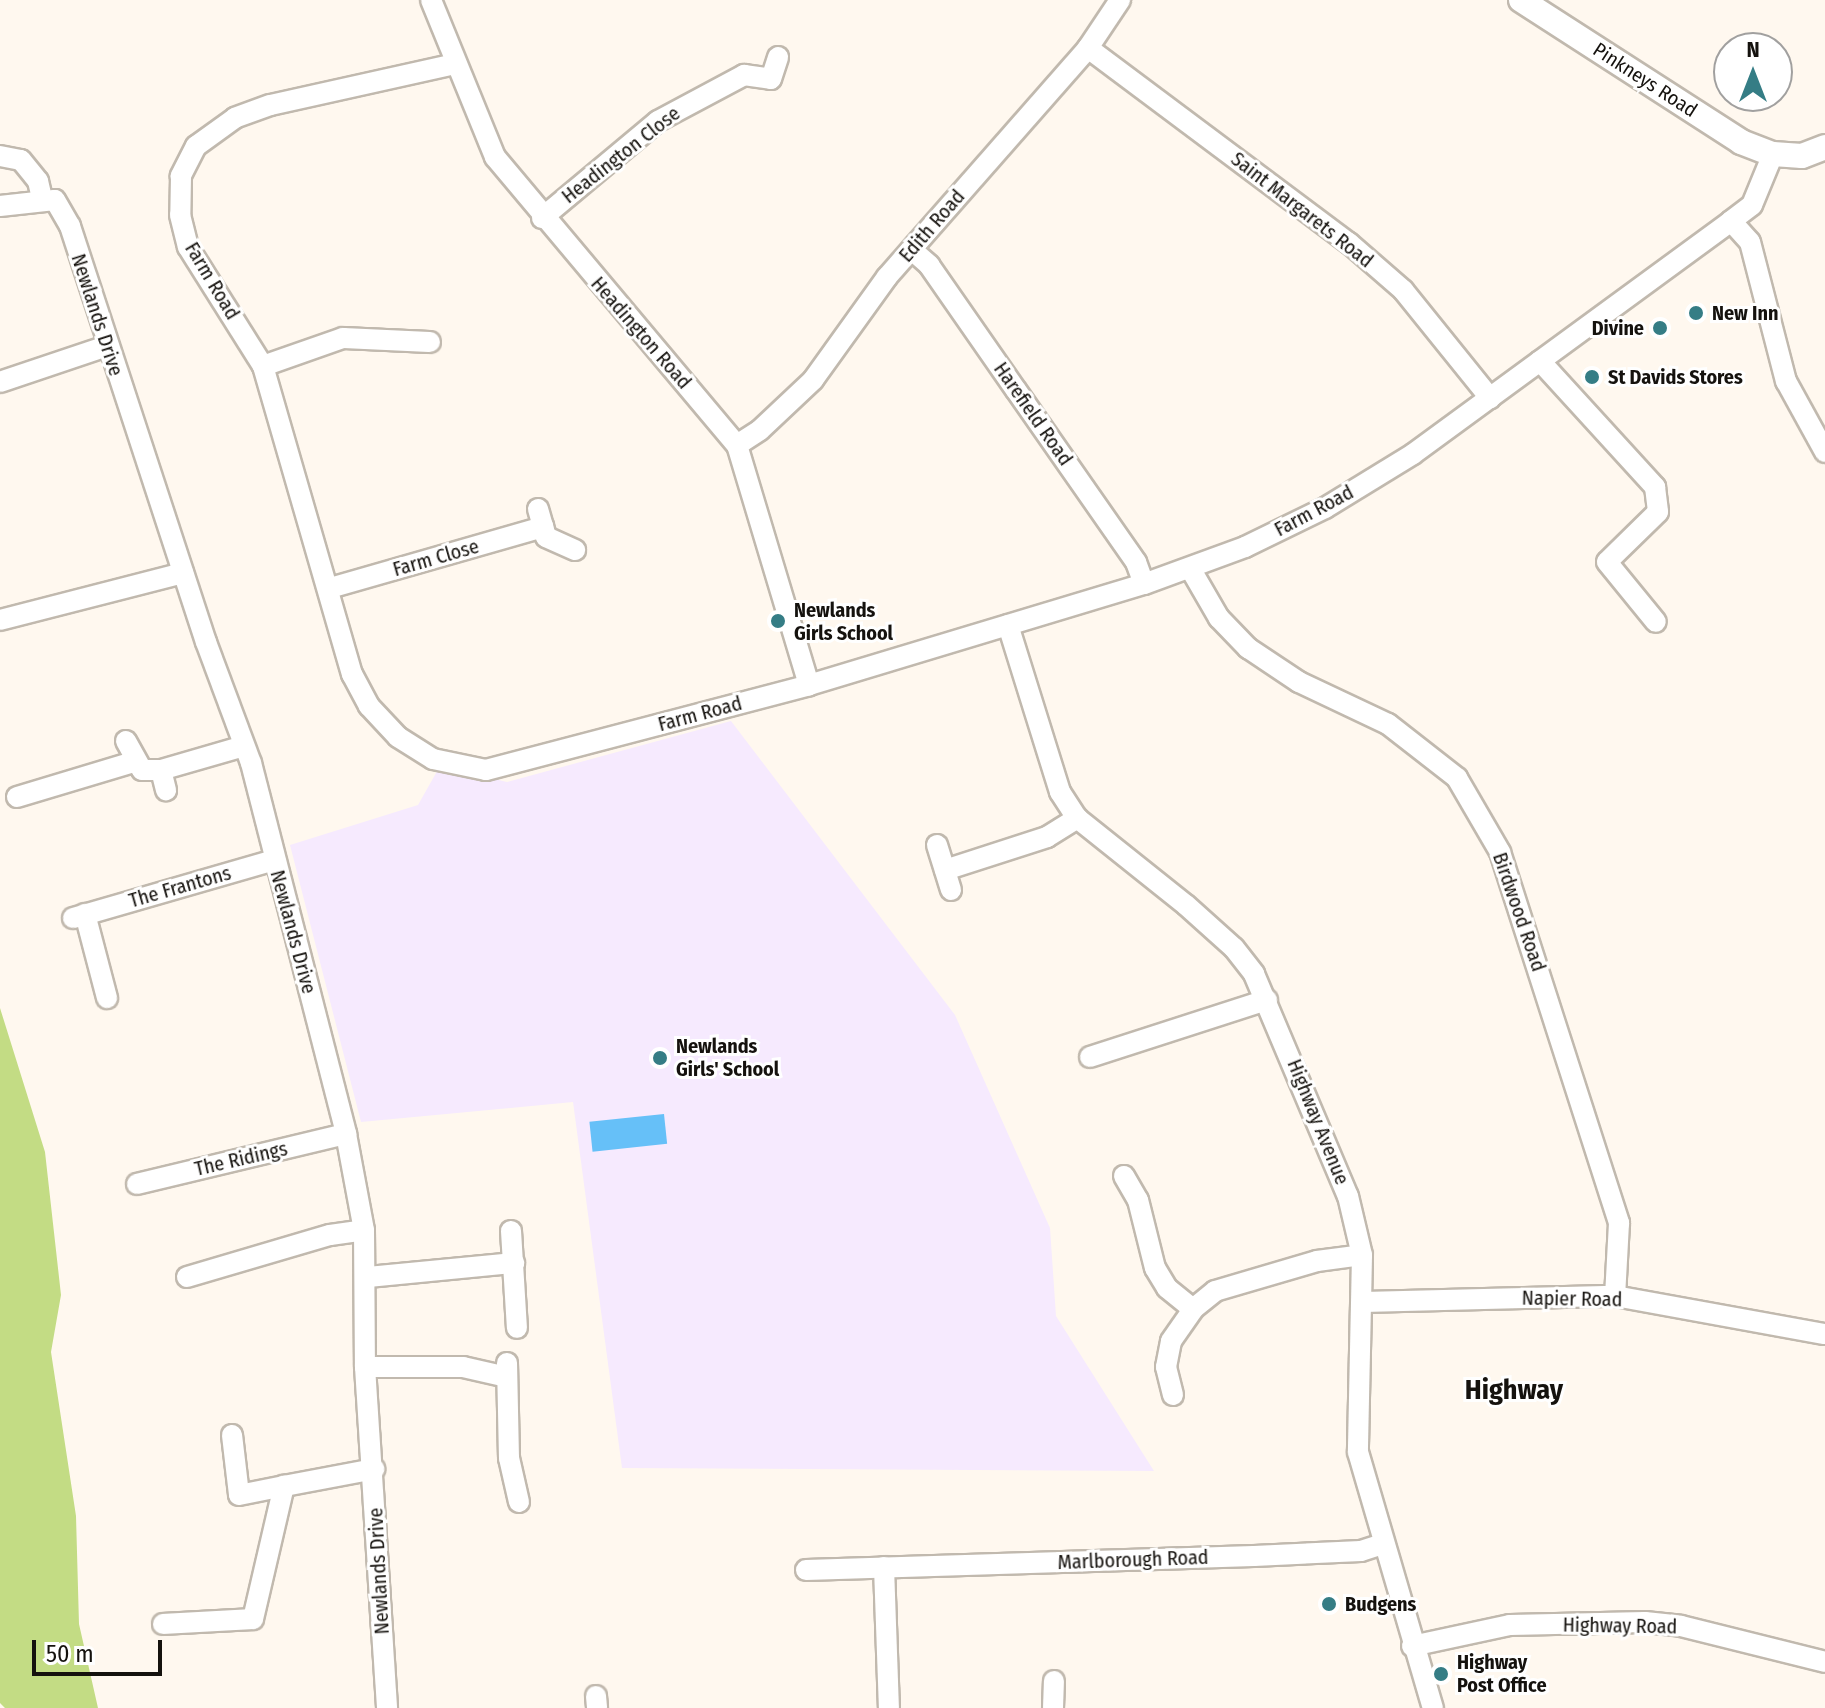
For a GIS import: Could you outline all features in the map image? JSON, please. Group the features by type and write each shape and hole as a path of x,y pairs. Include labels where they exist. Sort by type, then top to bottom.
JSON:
{"street":[{"name":"Headington Road","path":"431,0 495,157 542,218 737,445 809,685"},
{"name":"Edith Road","path":"737,445 813,380 912,250 1088,48 1120,0"},
{"name":"Pinkneys Road","path":"1521,0 1741,142 1773,154"},
{"name":"Saint Margarets Road","path":"1088,48 1393,281 1490,398"},
{"name":"Headington Close","path":"542,218 658,121 744,75 771,79 778,57"},
{"name":"Farm Road","path":"455,64 270,105 235,118 196,146 181,176 180,215 188,247 263,366 330,588 352,674 369,706 398,737 433,759 486,770 809,685 1144,584 1190,568 1325,508 1490,398 1752,205 1773,154"},
{"path":"1773,154 1802,156 1825,147"},
{"name":"Newlands Drive","path":"0,156 21,160 38,181 42,198 55,200 70,226 107,346 244,746 346,1134 364,1230 368,1277 365,1367 374,1469 387,1708"},
{"path":"0,206 42,198"},
{"path":"1731,221 1750,242 1786,381 1825,452"},
{"name":"Harefield Road","path":"912,250 929,265 1136,562 1144,584"},
{"path":"263,366 343,338 431,342"},
{"path":"0,382 107,346"},
{"path":"1540,361 1655,487 1658,512 1607,562 1656,622"},
{"name":"Farm Close","path":"330,588 540,518 546,537 575,550"},
{"name":"Birdwood Road","path":"1190,568 1219,618 1248,648 1299,682 1388,724 1457,778 1500,852 1619,1223 1615,1296"},
{"path":"0,620 183,573"},
{"name":"Highway Avenue","path":"1008,625 1046,759 1077,818 1234,948 1267,1000 1348,1196 1362,1255 1363,1302 1355,1400 1358,1452 1382,1544 1433,1708"},
{"path":"126,741 134,762 142,770 163,780 244,746"},
{"path":"17,798 134,762"},
{"path":"945,870 1047,837 1077,818"},
{"path":"937,845 951,890"},
{"name":"The Frantons","path":"107,998 79,916 274,860"},
{"path":"1090,1057 1267,1000"},
{"name":"The Ridings","path":"137,1184 346,1134"},
{"path":"1124,1176 1138,1200 1155,1268 1167,1288 1193,1309"},
{"path":"187,1277 330,1235 364,1230"},
{"path":"511,1231 517,1328"},
{"path":"1173,1395 1166,1367 1171,1341 1193,1309 1245,1279 1362,1255"},
{"path":"368,1277 514,1263"},
{"name":"Napier Road","path":"1363,1302 1615,1296 1825,1334"},
{"path":"365,1367 507,1370 509,1458 519,1502"},
{"path":"232,1435 239,1495 374,1469"},
{"path":"163,1624 253,1619 284,1486"},
{"name":"Marlborough Road","path":"806,1570 1254,1556 1361,1551 1382,1544"},
{"path":"884,1567 889,1708"},
{"name":"Highway Road","path":"1412,1646 1510,1625 1645,1622 1681,1626 1825,1662"},
{"path":"1053,1708 1054,1681"}],"shaded area":[{"name":"Newlands Girls' School","path":"731,721 955,1015 1050,1228 1056,1316 1154,1471 622,1468 573,1102 361,1122 290,845 418,805 440,766 507,782"}],"green space":[{"path":"0,1008 45,1152 61,1295 51,1352 76,1516 79,1624 98,1708 5,1708 0,1703"}],"water":[{"path":"664,1114 667,1144 593,1152 589,1122"}],"place":[{"name":"New Inn","path":"1696,313"},
{"name":"Divine","path":"1660,328"},
{"name":"St Davids Stores","path":"1592,377"},
{"name":"Newlands Girls School","path":"778,621"},
{"name":"Newlands Girls' School","path":"660,1058"},
{"name":"Budgens","path":"1329,1604"},
{"name":"Highway Post Office","path":"1441,1674"}],"district":[{"name":"Highway","path":"1514,1390"}]}
